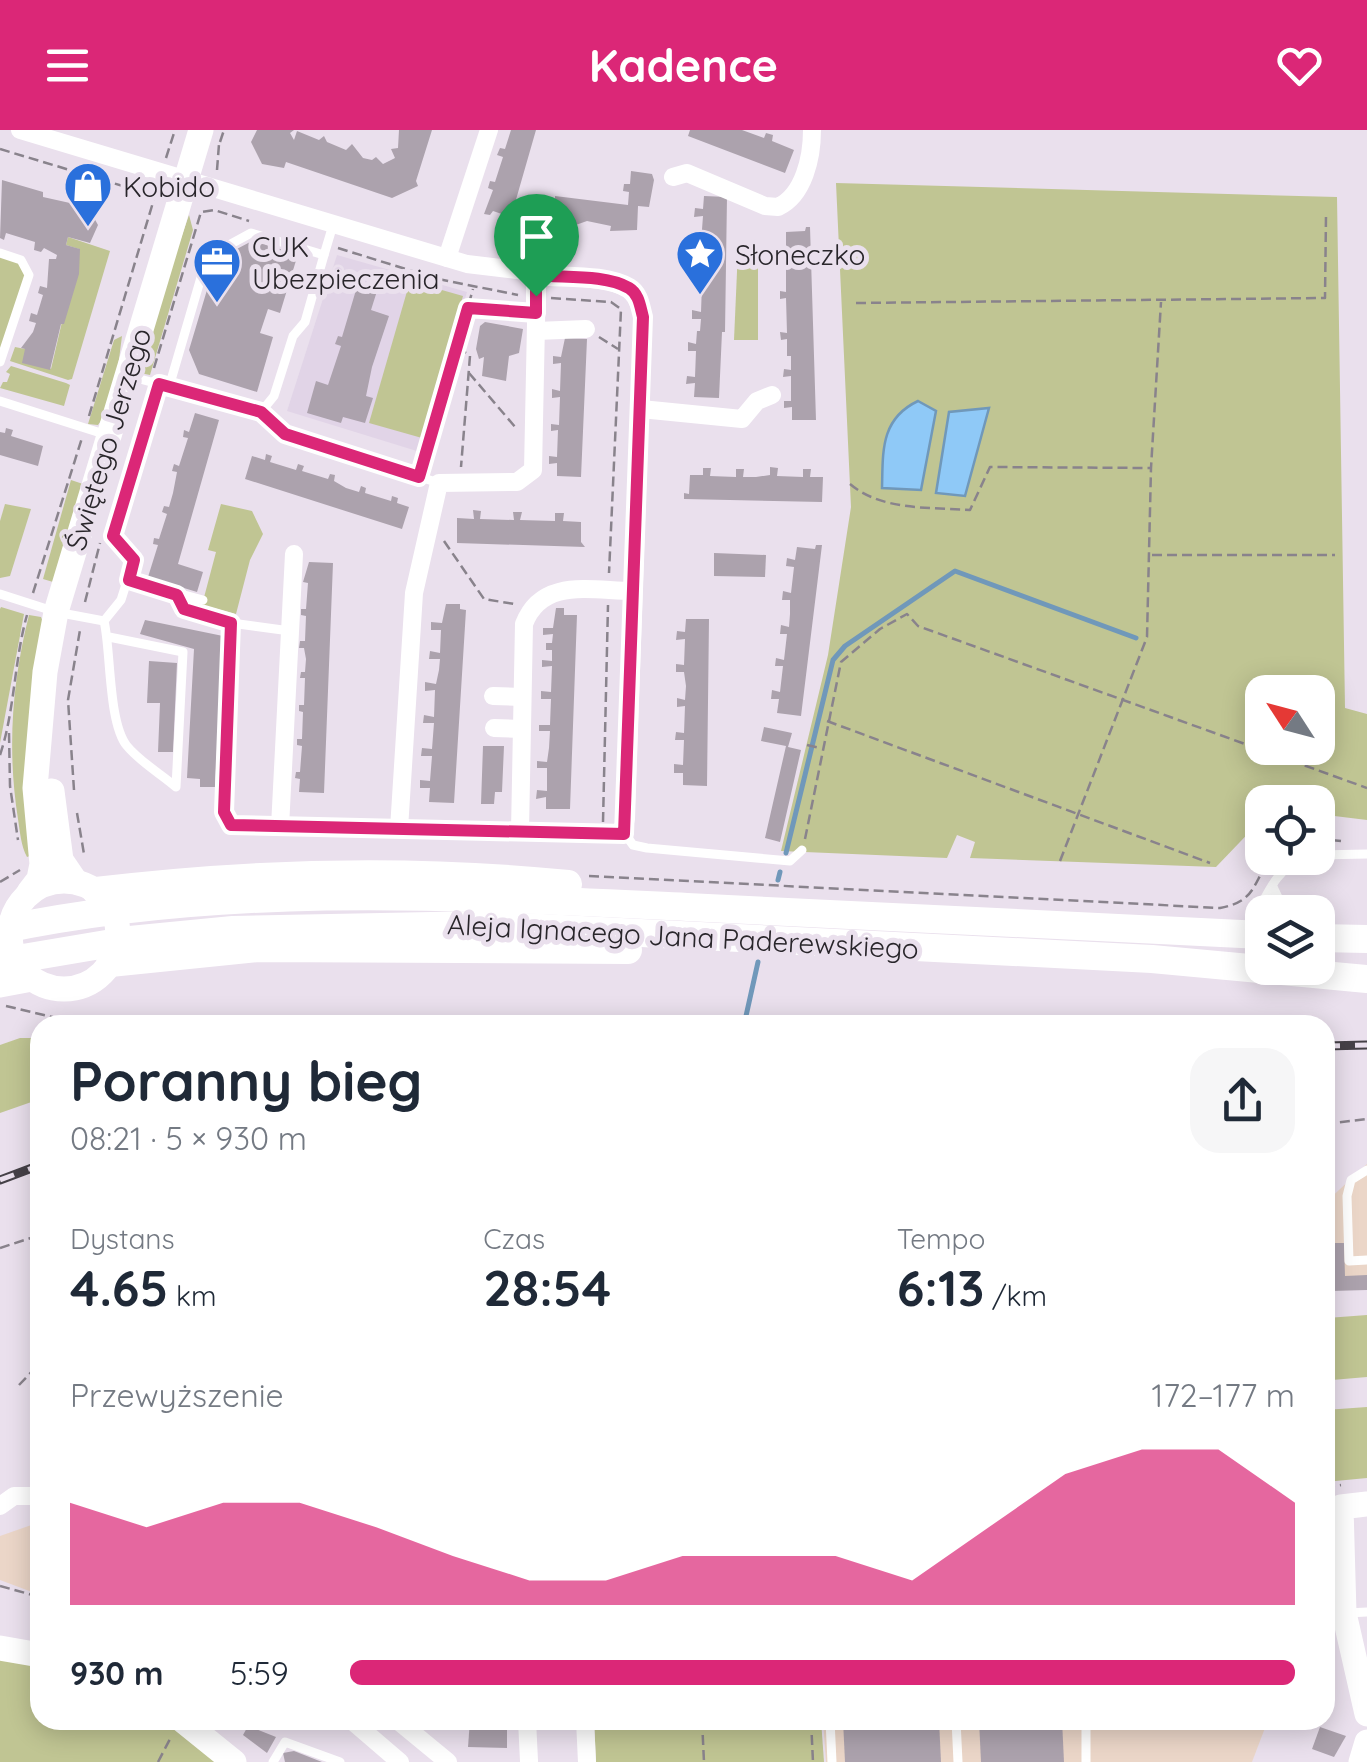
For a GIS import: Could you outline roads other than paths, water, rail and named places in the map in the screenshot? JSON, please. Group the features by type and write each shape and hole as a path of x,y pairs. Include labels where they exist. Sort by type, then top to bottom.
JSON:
{"main road":[{"path":"93,891 330,872 492,876 781,900 832,915"},
{"name":"Aleja Ignacego Jana Paderewskiego","path":"12,911 122,908 320,894 480,898 1245,935"},
{"name":"Aleja Ignacego Jana Paderewskiego","path":"16,969 130,940 324,926 483,925 1152,959 1367,979"},
{"path":"1335,939 1367,940"},
{"path":"113,957 259,948 796,954 865,943"}],"street":[{"path":"20,130 448,258 536,275 608,281 630,288 639,299 643,317 625,827"},
{"path":"448,258 490,130"},
{"path":"673,177 687,173 764,206 778,207 797,192 812,147 812,130"},
{"name":"Świętego Jerzego","path":"12,911 39,879 42,864 35,788 41,705 56,612 97,431 126,375 188,180 210,137"},
{"path":"399,830 414,593 439,483 517,482 533,470 536,275"},
{"path":"536,322 586,329"},
{"path":"641,409 742,418 757,401 772,395"},
{"path":"280,827 294,554"},
{"path":"520,831 524,624 530,607 559,589 633,591"},
{"path":"493,696 521,697"},
{"path":"494,728 521,728"},
{"name":"Świętego Jerzego","path":"40,753 51,785 62,860 93,891 117,924 113,957"},
{"path":"93,891 43,884 12,911 10,946 16,969 45,986 74,988 101,975 113,957"},
{"path":"0,985 16,969"},
{"path":"0,1506 14,1496 30,1496"},
{"path":"1335,1508 1367,1504"},
{"path":"1335,1517 1356,1612 1367,1714"},
{"path":"0,1648 30,1653"},
{"path":"182,1730 234,1762"},
{"path":"363,1730 400,1762"},
{"path":"409,1730 448,1762"},
{"path":"527,1730 528,1762 542,1762"},
{"path":"585,1730 587,1762"},
{"path":"1360,1762 1367,1742"}],"lane":[{"path":"261,412 274,396 293,336 305,322 332,225"},
{"path":"104,621 121,600 134,560 113,536 207,256 251,233 324,254"},
{"path":"0,253 21,260 29,275 0,362"},
{"path":"126,375 261,412 285,434 439,483"},
{"path":"0,401 97,431"},
{"path":"129,580 202,600"},
{"path":"0,594 29,605 104,621"},
{"path":"177,595 184,609 231,623 290,631"},
{"path":"104,621 109,637 105,655 124,744 176,786 184,652 109,637"},
{"path":"231,623 224,812 231,825 520,831 625,827 633,845 664,850 790,861 802,850"},
{"path":"1335,855 1367,854"},
{"path":"1269,895 1279,875"},
{"path":"1272,887 1276,895"},
{"path":"1367,1170 1351,1180 1347,1196 1349,1262 1367,1260"},
{"path":"830,1730 832,1762"},
{"path":"956,1730 958,1762"},
{"path":"1086,1730 1086,1762"},
{"path":"273,1762 285,1742 340,1762"}],"water":[{"path":"918,401 936,411 921,490 882,488 884,449 890,427 896,417"},
{"path":"989,408 965,496 936,493 949,412"}],"waterway":[{"path":"786,853 833,660 845,646 955,571 1136,638"},
{"path":"778,880 780,872"},
{"path":"746,1015 758,962"}],"railway":[{"path":"1335,1046 1367,1045"},
{"path":"0,1180 30,1169"}],"place":[{"name":"Kobido","path":"88,228"},
{"name":"Słoneczko","path":"700,296"},
{"name":"CUK Ubezpieczenia","path":"217,304"}]}
